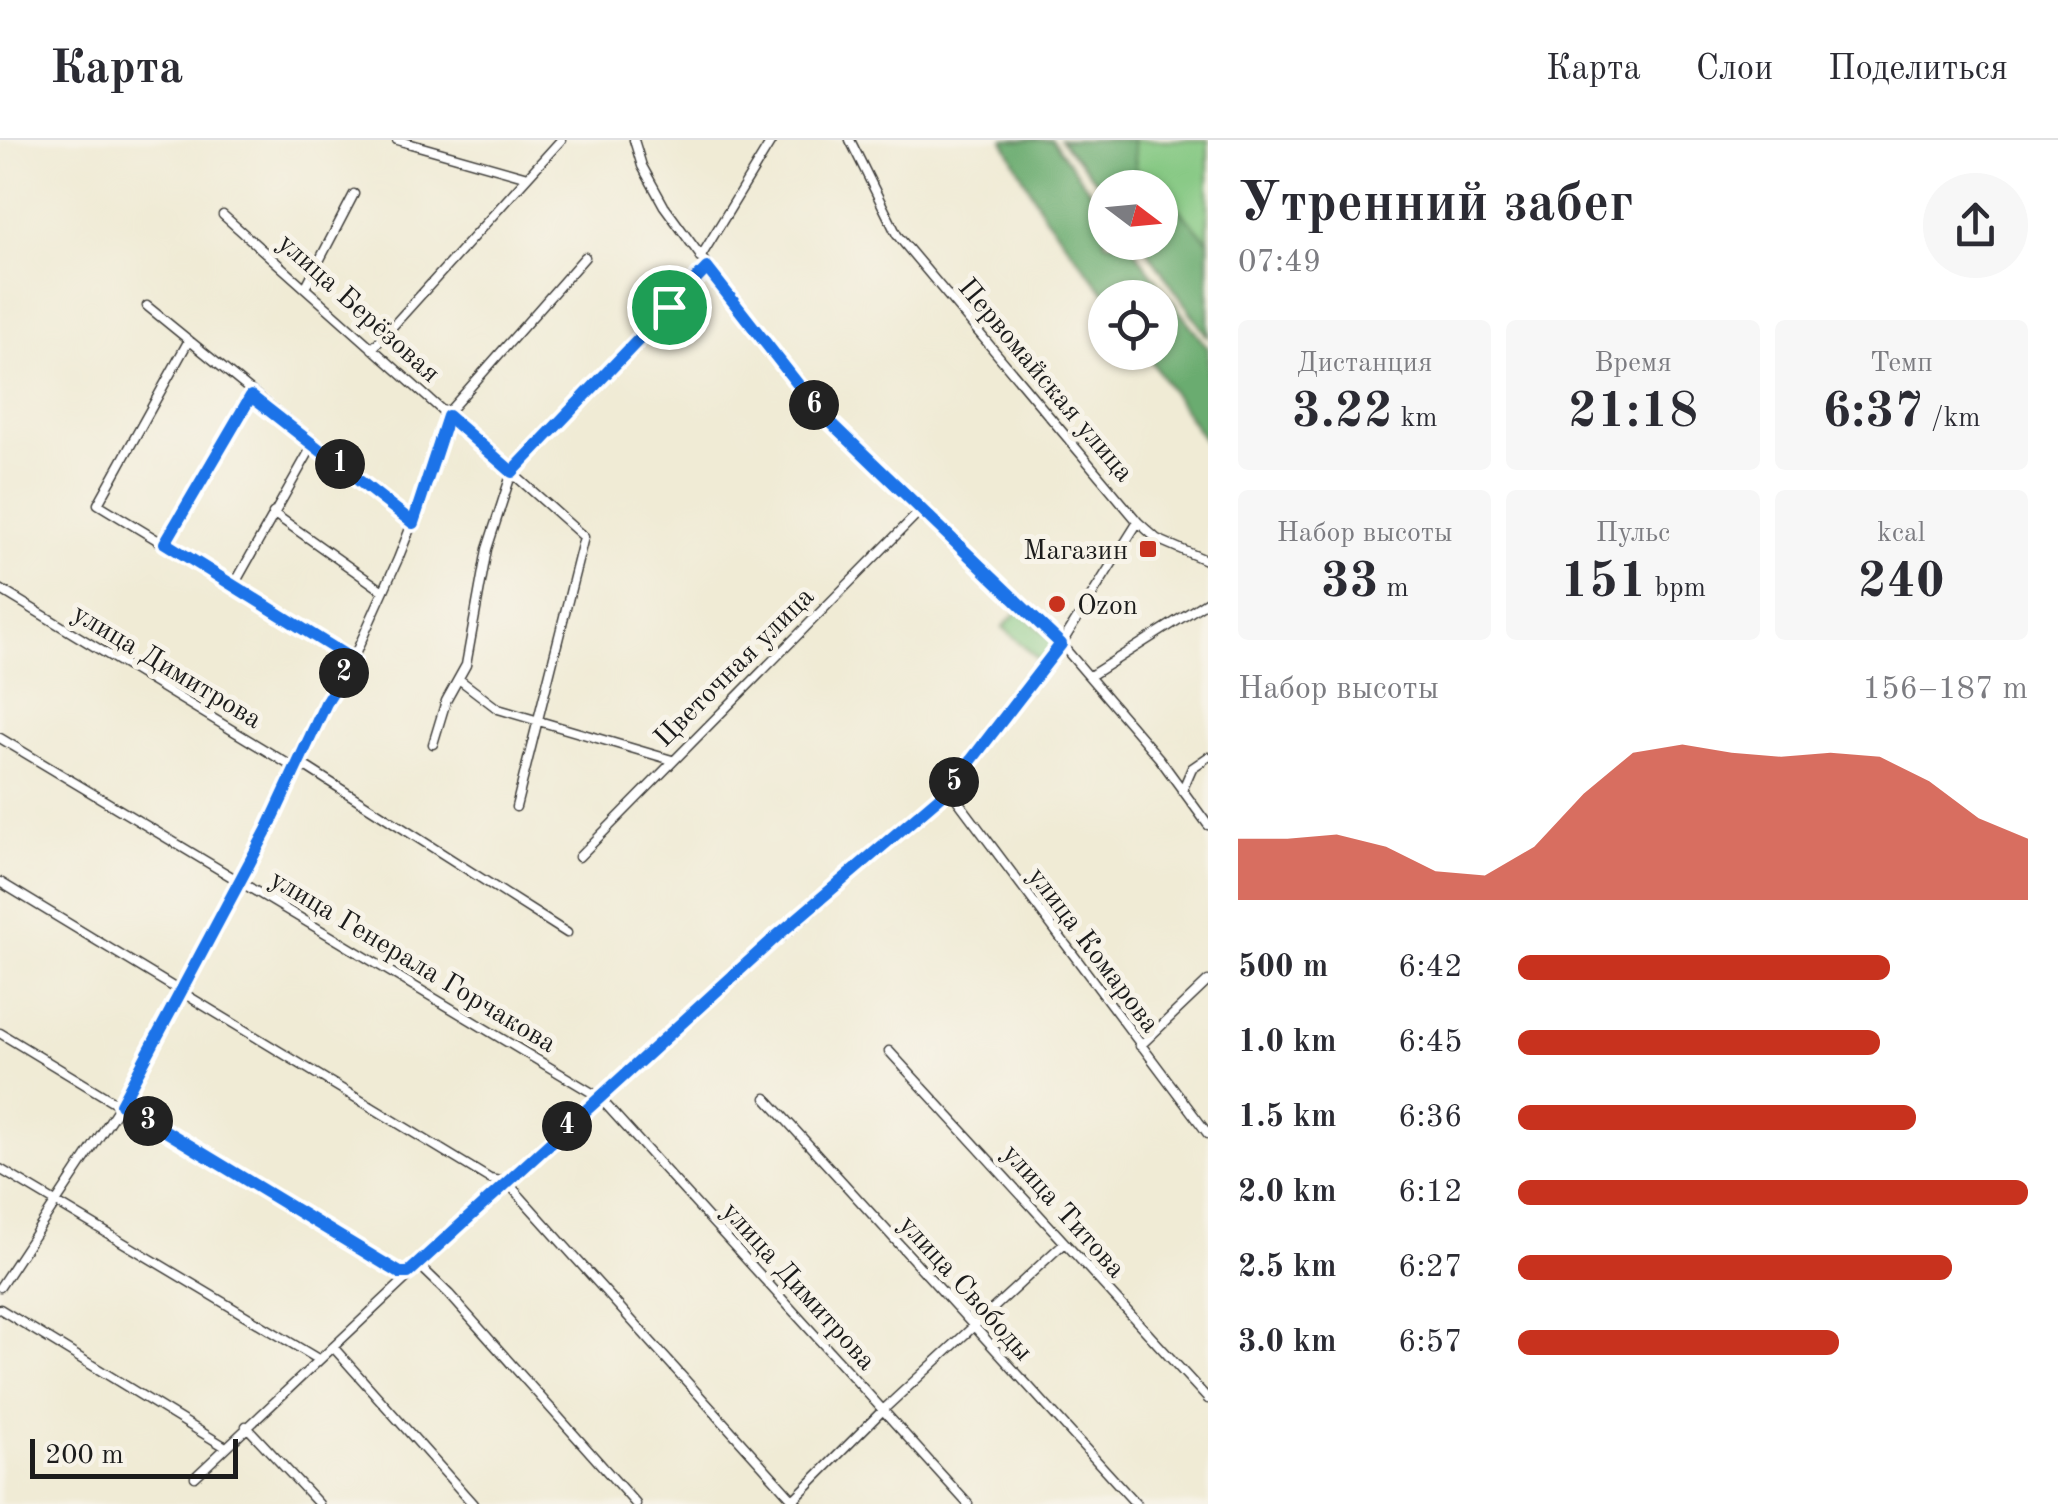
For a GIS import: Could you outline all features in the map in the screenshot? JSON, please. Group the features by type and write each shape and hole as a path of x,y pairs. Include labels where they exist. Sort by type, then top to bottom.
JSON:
{"street":[{"path":"372,349 524,176 552,155 561,140"},
{"path":"634,140 656,191 700,258 818,410 1061,644 1208,825"},
{"path":"700,258 772,140"},
{"name":"Первомайская улица","path":"850,140 897,235 1138,522 1061,644"},
{"path":"402,141 524,176"},
{"path":"305,288 354,194"},
{"name":"улица Берёзовая","path":"223,215 584,537 540,722"},
{"path":"0,1286 121,1104 236,880 268,828 293,767 353,660 413,523 448,416 585,256"},
{"path":"433,744 446,701 460,680 488,549 512,472 707,268"},
{"path":"147,306 251,396 413,523"},
{"path":"189,340 98,504 353,660"},
{"path":"165,543 251,396"},
{"path":"234,585 314,443"},
{"name":"Цветочная улица","path":"578,857 922,510"},
{"path":"273,514 383,590"},
{"path":"1138,522 1157,539 1208,561"},
{"name":"улица Димитрова","path":"0,589 293,767 308,768 567,933"},
{"path":"1090,676 1208,601"},
{"path":"195,1476 599,1097 949,789 1061,644"},
{"path":"460,680 493,707 672,760"},
{"path":"516,806 540,722"},
{"name":"улица Генерала Горчакова","path":"0,738 599,1097"},
{"path":"1182,791 1192,768 1208,756"},
{"name":"улица Комарова","path":"949,789 1208,1134"},
{"path":"0,882 490,1178 507,1182 793,1503 883,1410 1064,1242"},
{"path":"1140,1046 1208,982"},
{"path":"0,1033 378,1262 408,1273"},
{"name":"улица Титова","path":"889,1051 1208,1399"},
{"name":"улица Димитрова","path":"599,1097 968,1504"},
{"name":"улица Свободы","path":"766,1098 1136,1504"},
{"path":"0,1169 318,1359"},
{"path":"418,1264 636,1504"},
{"path":"0,1309 224,1446"},
{"path":"333,1347 472,1504"},
{"path":"246,1426 320,1504"}],"green space":[{"path":"1003,140 1052,140 1088,188 1088,260 1142,260 1157,280 1095,280 1044,215"},
{"path":"1060,140 1133,140 1137,170 1088,172"},
{"path":"1092,140 1208,140 1208,316 1172,260 1178,260 1178,170 1112,170"},
{"path":"1178,208 1208,241 1208,337 1178,294 1178,280 1168,280 1154,260 1178,260"},
{"path":"1178,309 1208,349 1208,446 1157,370 1178,370"},
{"path":"1019,610 1057,645 1041,662 1003,627"}],"place":[{"name":"Магазин","path":"1148,549"},
{"name":"Ozon","path":"1057,604"}],"route":[{"path":"707,268 818,410 1061,644 949,789 778,935 408,1273 400,1273 121,1104 236,880 268,828 326,703 353,660 165,543 251,396 413,523 448,416 512,472 669,307 707,268"}]}
